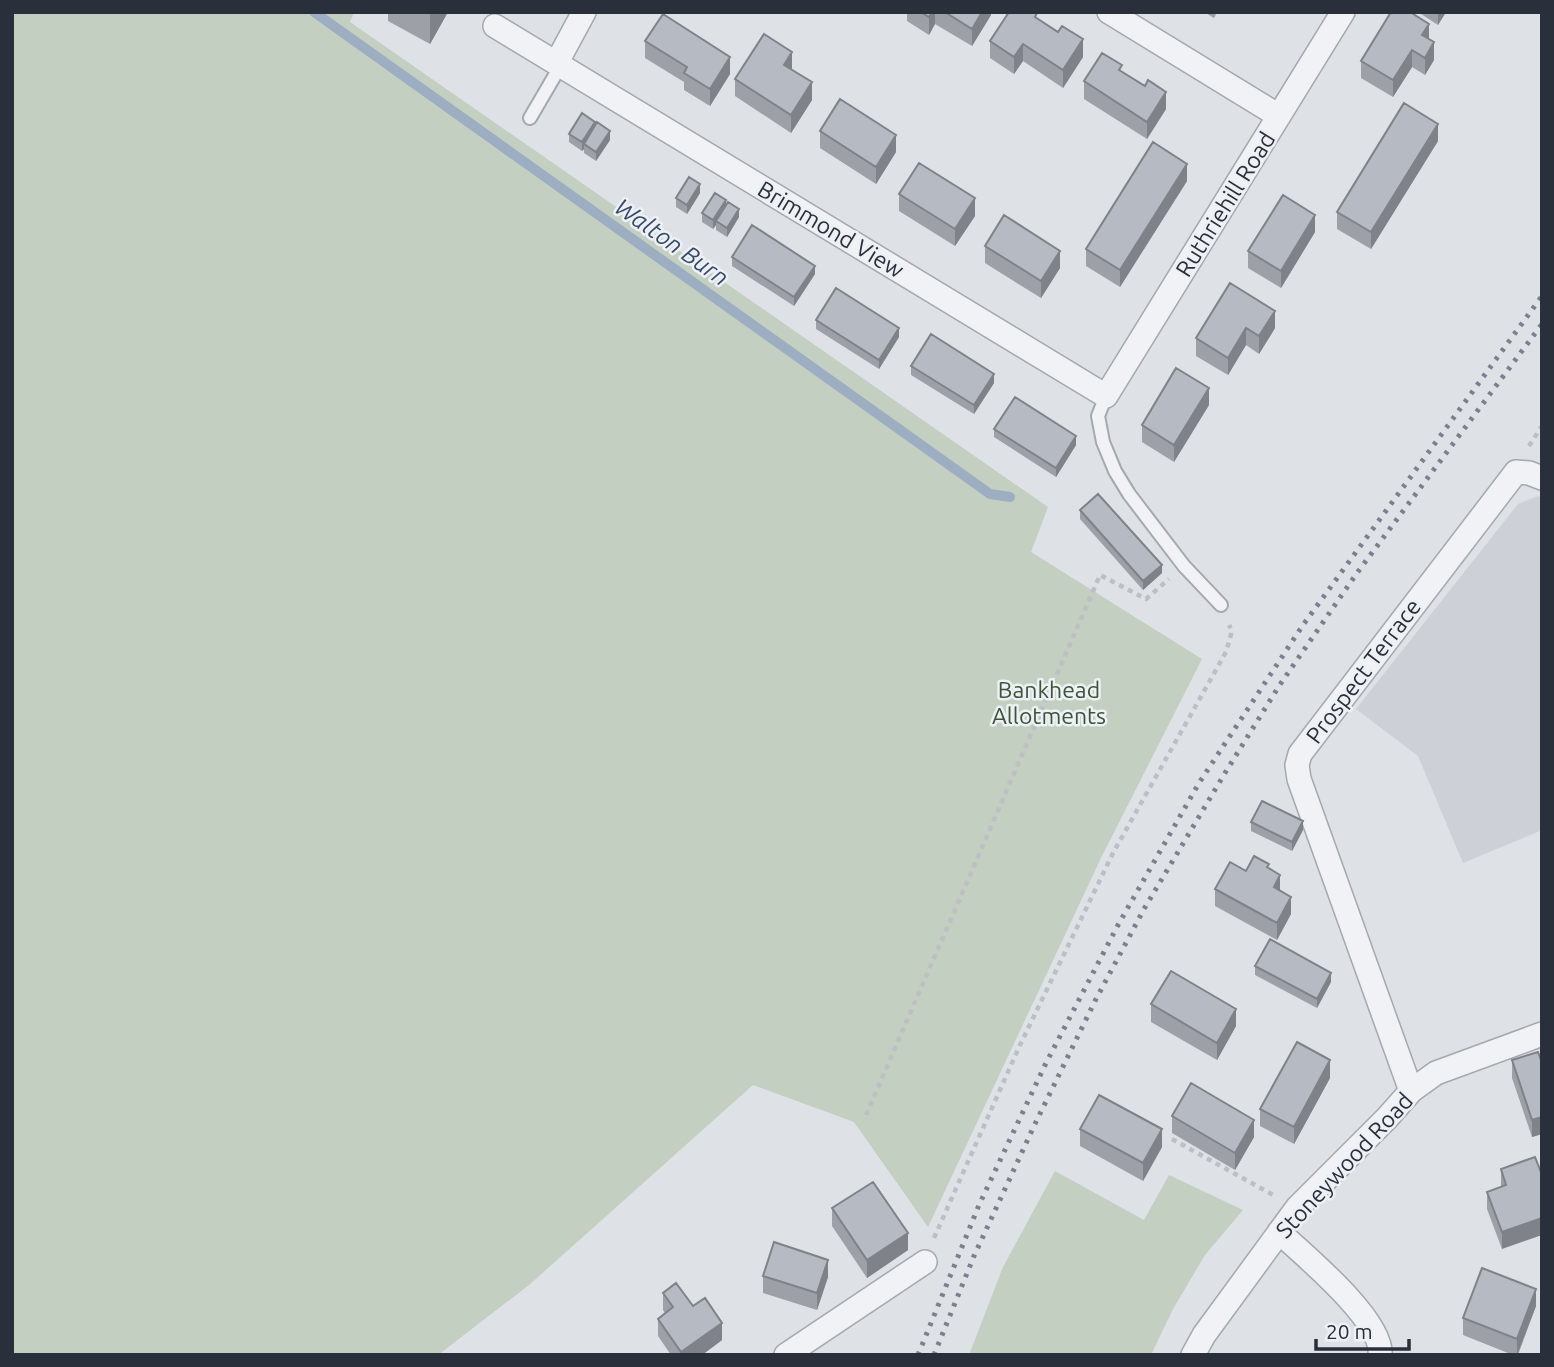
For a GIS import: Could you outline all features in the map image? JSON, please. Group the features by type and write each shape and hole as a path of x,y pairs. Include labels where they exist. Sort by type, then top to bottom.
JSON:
{"street":[{"path":"559,64 584,12"},
{"path":"1109,12 1279,116"},
{"name":"Ruthriehill Road","path":"1106,396 1343,12"},
{"name":"Brimmond View","path":"495,26 1106,396"},
{"name":"Prospect Terrace","path":"1411,1091 1299,779 1297,765 1300,754 1516,472 1530,473 1542,478"},
{"name":"Stoneywood Road","path":"1193,1355 1204,1335 1297,1208 1411,1091 1436,1073 1542,1034"},
{"path":"1279,1232 1324,1273 1371,1326 1381,1346 1380,1355"},
{"path":"786,1355 925,1262"}],"lane":[{"path":"530,118 559,64"},
{"path":"1106,396 1098,416 1103,442 1115,471 1129,494 1184,566 1221,605"}],"path":[{"path":"866,1115 1100,575 1146,599 1184,566"},
{"path":"925,1262 1020,1045 1113,853 1226,652 1232,631 1221,605"},
{"path":"1172,1139 1297,1208"}],"shaded area":[{"path":"1538,496 1542,498 1542,830 1463,863 1418,756 1356,709 1518,504"}],"green space":[{"name":"Bankhead Allotments","path":"12,12 354,12 350,22 1048,507 1031,552 1202,659 1101,858 928,1227 854,1122 753,1085 529,1285 438,1355 12,1355"},
{"path":"1055,1171 1144,1220 1169,1175 1243,1210 1205,1255 1173,1309 1151,1355 969,1355 1003,1267"}],"building":[{"path":"945,12 982,12 972,29"},
{"path":"1009,12 1036,12 1035,17 1058,32 1062,26 1083,39 1063,70 1023,44 1014,57 990,41"},
{"path":"1391,12 1410,12 1429,24 1422,35 1434,42 1425,58 1412,50 1393,80 1361,61"},
{"path":"663,14 730,57 710,89 684,73 687,67 645,41"},
{"path":"764,34 792,52 784,65 812,82 791,115 735,79"},
{"path":"1102,53 1122,65 1119,70 1145,86 1148,80 1166,92 1147,122 1084,81"},
{"path":"840,99 896,135 876,167 820,131"},
{"path":"1404,103 1438,124 1371,232 1337,212"},
{"path":"582,113 595,122 582,142 569,134"},
{"path":"597,122 610,131 596,152 584,144"},
{"path":"1153,142 1187,164 1120,270 1086,249"},
{"path":"919,163 975,198 955,229 899,194"},
{"path":"689,177 700,184 687,205 676,198"},
{"path":"715,193 726,200 713,220 702,213"},
{"path":"1283,195 1315,215 1281,271 1248,251"},
{"path":"728,202 739,209 727,228 716,221"},
{"path":"1004,215 1060,251 1041,281 985,246"},
{"path":"752,225 815,266 794,297 732,257"},
{"path":"1230,283 1275,311 1259,336 1246,328 1228,358 1196,338"},
{"path":"836,288 899,328 879,360 816,320"},
{"path":"931,334 994,374 974,405 911,366"},
{"path":"1176,368 1209,388 1174,445 1142,425"},
{"path":"1015,397 1076,436 1056,468 994,429"},
{"path":"1098,494 1162,565 1143,581 1080,510"},
{"path":"1262,801 1303,821 1292,842 1251,822"},
{"path":"1254,856 1269,864 1267,867 1280,875 1274,887 1291,897 1277,923 1215,889 1230,862 1246,871"},
{"path":"1270,939 1331,973 1317,999 1255,966"},
{"path":"1171,971 1236,1009 1217,1043 1151,1004"},
{"path":"1297,1042 1330,1060 1294,1127 1260,1109"},
{"path":"1538,1052 1542,1063 1542,1117 1532,1120 1512,1060"},
{"path":"1191,1083 1254,1120 1235,1153 1172,1116"},
{"path":"1099,1095 1162,1129 1143,1163 1080,1129"},
{"path":"1535,1157 1542,1175 1542,1218 1502,1232 1487,1192 1506,1185 1501,1169"},
{"path":"873,1182 908,1233 867,1260 832,1208"},
{"path":"774,1242 828,1260 817,1293 763,1276"},
{"path":"1482,1268 1536,1289 1517,1339 1463,1318"},
{"path":"676,1283 693,1306 705,1298 722,1323 681,1352 658,1319 673,1307 663,1293"}],"waterway":[{"name":"Walton Burn","path":"314,12 990,494 1010,497"}],"railway":[{"path":"918,1355 979,1205 1046,1063 1118,925 1199,783 1303,625 1542,296"},
{"path":"934,1355 974,1256 1034,1126 1095,1001 1144,909 1279,686 1357,573 1542,324"}]}
